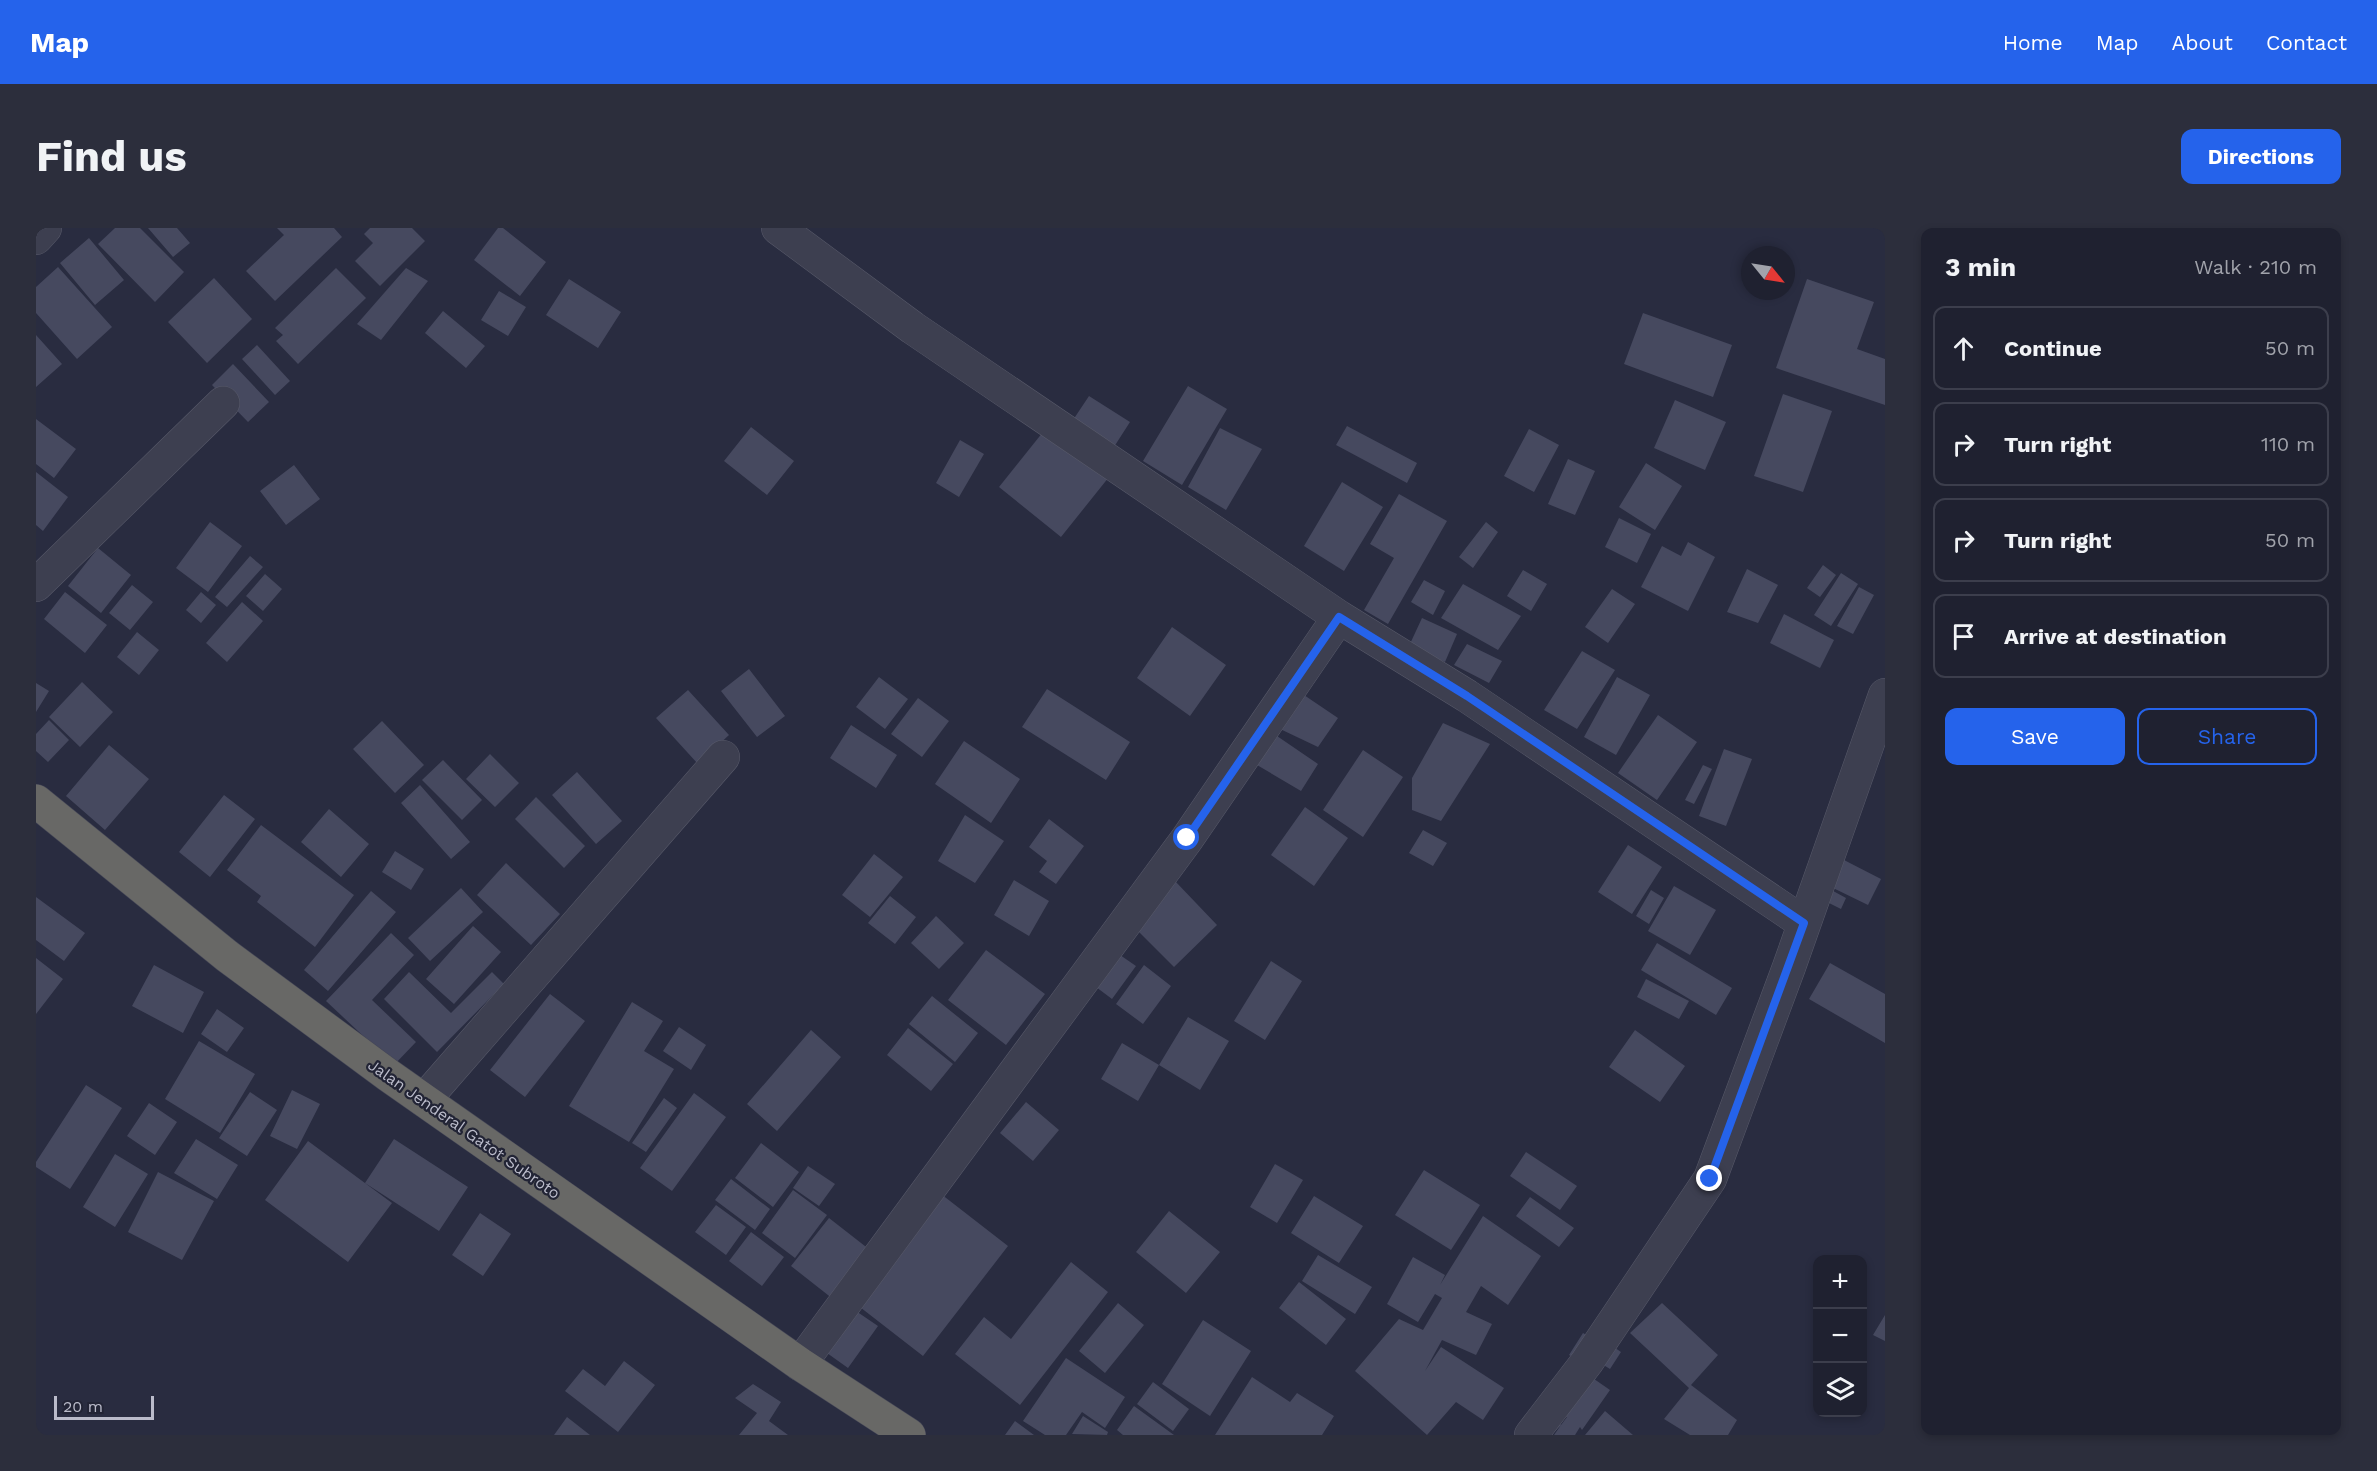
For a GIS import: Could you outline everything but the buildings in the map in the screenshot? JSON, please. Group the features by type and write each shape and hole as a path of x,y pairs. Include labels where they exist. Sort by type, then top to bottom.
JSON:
{"highway":[{"name":"Jalan Jenderal Gatot Subroto","path":"36,801 226,956 424,1101 800,1364 909,1435"}],"street":[{"path":"36,238 45,228"},
{"path":"778,228 913,328 1339,617 1467,696 1804,923"},
{"path":"36,585 223,403"},
{"path":"800,1364 1187,838 1339,617"},
{"path":"1531,1435 1587,1362 1710,1179 1885,696"},
{"path":"424,1101 723,757"}],"route":[{"path":"1187,838 1339,617 1467,696 1804,923 1710,1179"}]}
